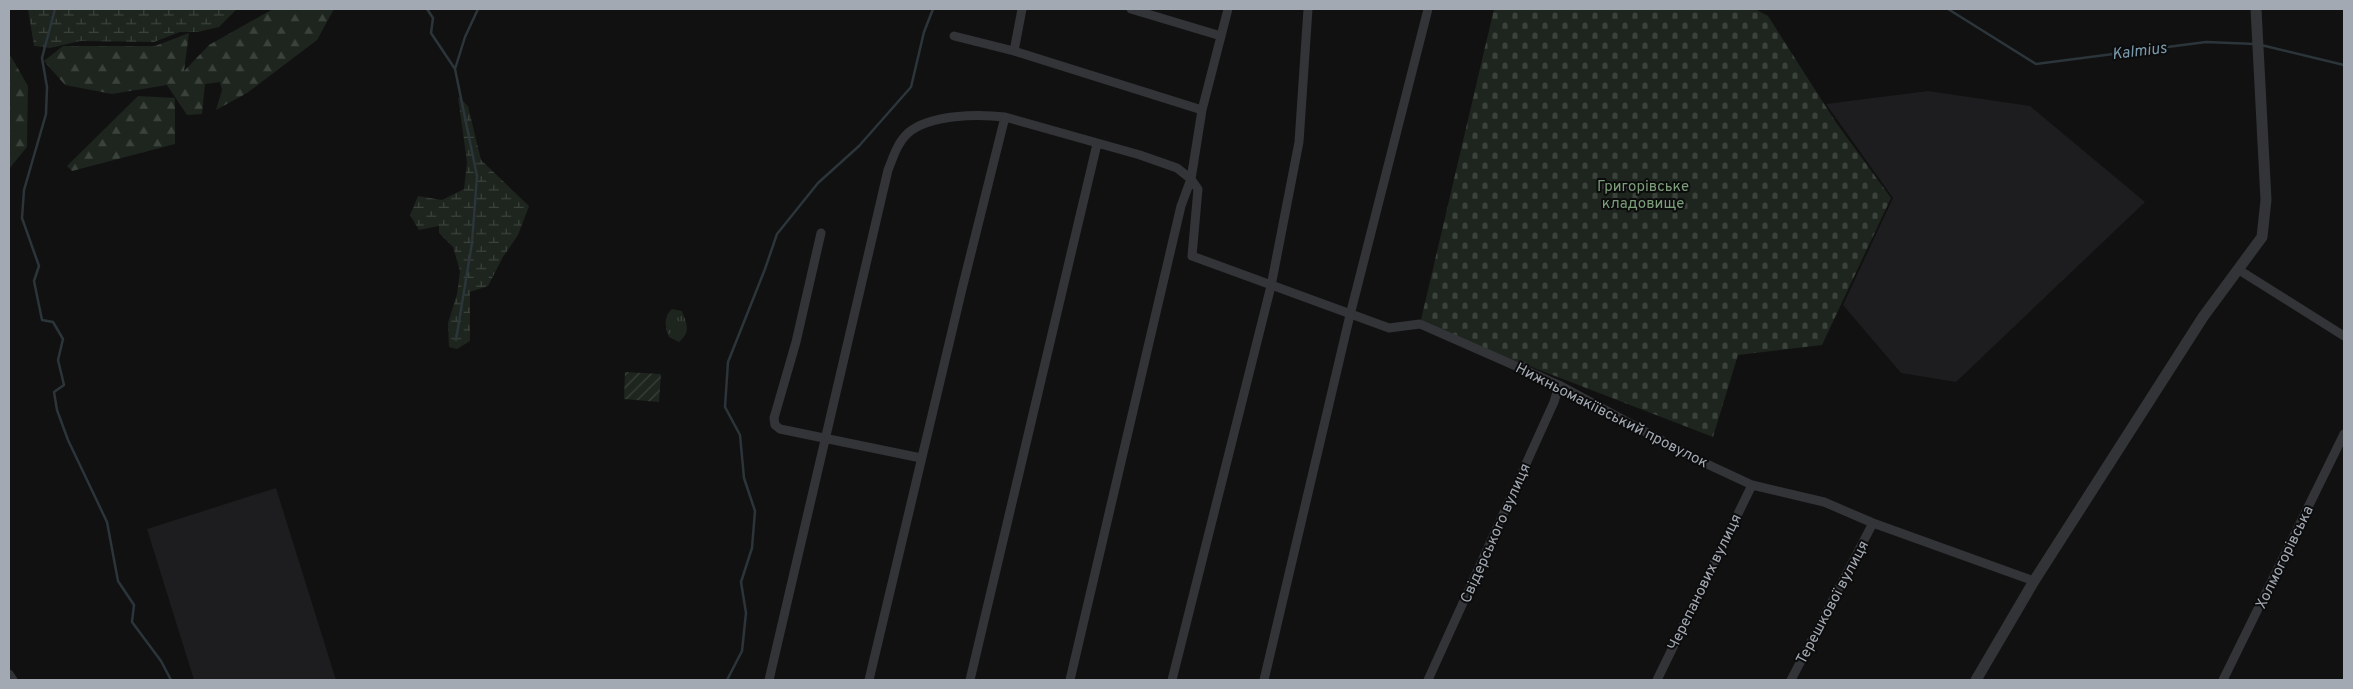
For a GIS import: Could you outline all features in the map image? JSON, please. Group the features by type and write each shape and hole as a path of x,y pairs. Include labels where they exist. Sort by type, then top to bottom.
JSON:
{"street":[{"path":"1014,51 1022,9"},
{"path":"1131,9 1221,36"},
{"path":"1070,680 1181,206 1191,179 1202,110 1228,9"},
{"path":"1172,680 1272,286 1299,142 1308,9"},
{"path":"1264,680 1350,314 1428,9"},
{"path":"1976,680 2034,581 2203,317 2262,237 2266,200 2256,9"},
{"path":"954,36 1014,51 1202,110"},
{"path":"769,680 888,170 898,146 908,133 920,126 939,120 985,114 1006,117 1140,155 1177,168 1191,179"},
{"path":"868,680 1006,117"},
{"path":"970,680 1097,144"},
{"name":"Нижньомакіївський провулок","path":"1191,179 1198,189 1192,256 1389,328 1420,324 1559,385 1694,458 1752,485 1824,502 1873,523 2034,581"},
{"path":"820,233 796,342 774,418 775,425 780,429 824,439 921,458"},
{"path":"2239,270 2344,336"},
{"name":"Свiдерського вулиця","path":"1428,680 1554,402 1559,385"},
{"name":"Холмогорівська","path":"2223,680 2344,434"},
{"name":"Черепанових вулиця","path":"1657,680 1752,485"},
{"name":"Терешкової вулиця","path":"1791,680 1873,523"},
{"path":"9,674 13,680"}],"shaded area":[{"path":"1928,91 2030,106 2145,202 1956,382 1901,373 1843,305 1893,198 1826,104"},
{"path":"276,488 336,680 194,680 147,529"}],"green space":[{"path":"28,9 237,9 219,27 198,32 180,32 154,42 80,41 50,48 34,46"},
{"path":"273,9 334,9 317,40 247,93 216,110 222,90 220,82 205,84 202,114 187,115 167,85 112,94 65,85 44,61 63,46 155,46 189,33 184,71 209,45"},
{"name":"Григорівське кладовище","path":"1494,9 1755,9 1768,16 1835,121 1891,198 1822,345 1738,355 1713,437 1420,324"},
{"path":"9,53 28,86 27,147 9,169"},
{"path":"138,96 175,98 175,144 72,171 67,166"},
{"path":"458,97 468,106 481,160 529,206 518,235 503,257 488,286 470,292 470,341 457,349 449,347 448,323 457,294 460,271 453,247 439,233 439,226 419,230 410,215 418,196 442,200 464,189 467,162"},
{"path":"672,309 682,311 687,328 685,335 679,342 669,337 667,330 666,319"},
{"path":"625,372 661,374 659,402 624,399"}],"waterway":[{"path":"55,9 42,58 47,87 46,114 24,190 22,218 39,266 34,281 42,320 53,322 63,339 58,360 64,385 54,392 57,410 68,440 107,522 118,581 134,605 132,622 161,661 171,680"},
{"path":"427,9 433,18 431,33 455,69"},
{"path":"456,340 472,243 477,176 455,69 465,37 478,9"},
{"path":"727,680 742,651 746,613 741,582 752,548 755,511 744,478 740,435 725,407 728,362 777,234 818,183 859,146 911,87 924,32 933,9"},
{"name":"Kalmius","path":"1948,9 2036,64 2206,42 2255,44"},
{"name":"Kalmius","path":"2261,45 2344,65"}]}
